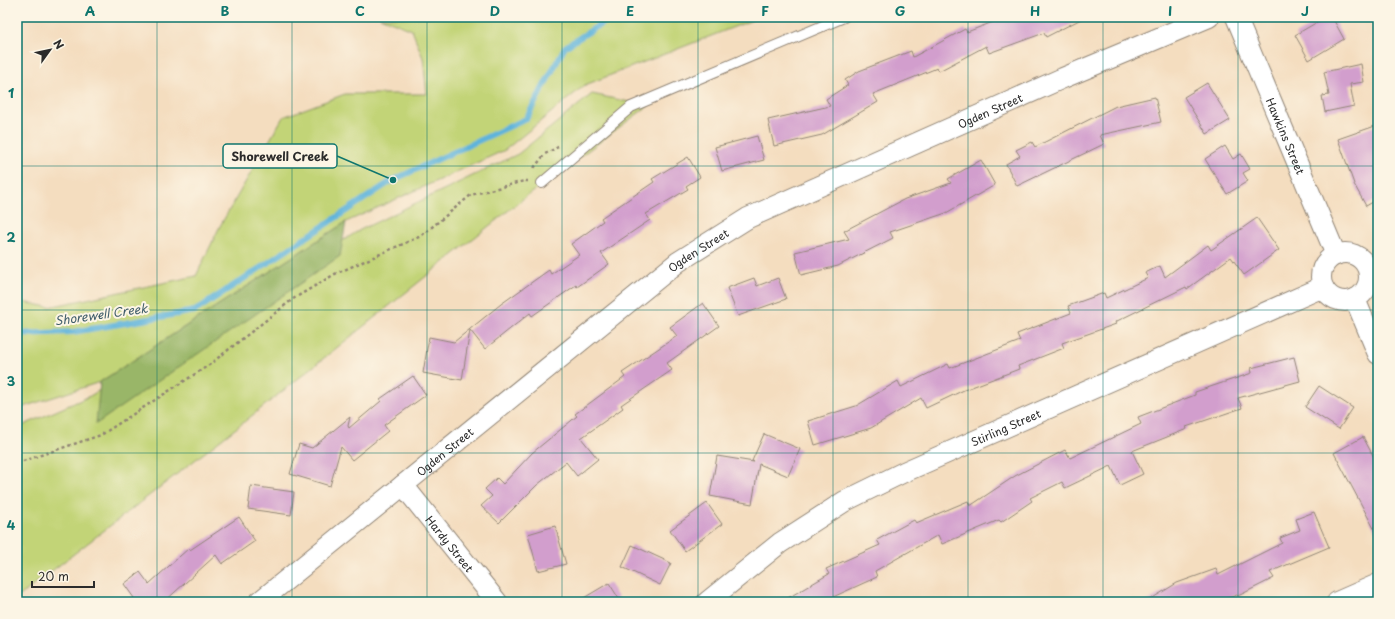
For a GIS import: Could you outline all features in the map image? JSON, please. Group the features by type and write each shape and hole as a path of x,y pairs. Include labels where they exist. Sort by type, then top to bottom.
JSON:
{"street":[{"name":"Ogden Street","path":"260,602 678,262 748,218 1063,78 1209,17"},
{"name":"Hawkins Street","path":"1236,17 1336,255"},
{"path":"1350,253 1373,265 1369,282 1362,295 1355,299 1348,301 1333,298 1323,287 1322,272 1329,259 1336,255 1350,253"},
{"name":"Stirling Street","path":"707,602 780,543 845,501 904,472 1323,287"},
{"path":"1355,299 1378,354"},
{"name":"Hardy Street","path":"403,485 497,602"},
{"path":"1337,602 1378,584"}],"lane":[{"path":"542,183 631,107 844,17"}],"path":[{"path":"17,463 101,434 209,365 293,299 335,274 421,236 471,195 524,181"}],"green space":[{"path":"380,17 760,17 585,85 505,150 346,222 100,382 17,409 17,301 49,307 196,276 220,226 283,117 345,94 427,94 423,58 412,30"},
{"path":"592,94 648,106 524,198 244,422 17,598 17,428 90,396 360,230 518,154"},
{"path":"346,222 340,256 96,424 100,382"}],"building":[{"path":"1006,17 1085,17 1046,37 1044,33 989,53 986,46 939,71 937,68 873,94 878,102 822,135 774,146 768,120 830,106 826,99 848,85 845,80 859,71 911,51 913,57 965,29 967,32"},
{"path":"1326,17 1332,17 1344,39 1309,60 1295,35"},
{"path":"1361,64 1364,82 1350,84 1354,106 1325,112 1322,96 1329,95 1324,72"},
{"path":"1207,83 1230,120 1207,134 1184,97"},
{"path":"1155,97 1161,122 1100,135 1104,144 1017,186 1006,164 1020,156 1016,150 1032,142 1035,147 1116,106"},
{"path":"1378,125 1378,199 1366,206 1354,184 1338,139"},
{"path":"757,136 764,160 722,171 715,147"},
{"path":"1225,146 1233,159 1241,154 1250,169 1243,173 1248,181 1227,194 1205,159"},
{"path":"688,157 700,177 686,186 688,189 646,214 650,220 601,253 609,264 532,316 530,313 485,349 470,330 462,380 423,373 429,337 454,342 501,304 549,270 551,274 579,255 571,244 603,221 601,218 654,182 652,179"},
{"path":"981,160 995,185 946,213 890,232 893,238 838,266 801,275 795,252 849,239 844,231 905,199 951,183 948,179"},
{"path":"1257,218 1279,250 1244,275 1231,257 1187,289 1186,287 1115,322 1116,324 1062,343 1064,348 1018,366 1019,369 964,390 926,408 921,398 871,428 815,445 808,421 856,406 898,381 901,387 948,364 950,368 1020,341 1017,334 1071,313 1068,306 1104,293 1106,298 1148,278 1145,273 1160,266 1165,277 1208,245 1211,250"},
{"path":"754,278 757,286 778,278 786,299 738,316 727,288"},
{"path":"703,303 719,326 667,363 672,370 621,405 623,408 581,438 598,459 577,476 566,462 537,485 499,523 481,506 492,496 485,489 497,478 503,484 532,453 577,416 575,414 625,377 622,373 677,336 670,327"},
{"path":"1294,357 1300,381 1238,398 1242,408 1186,427 1187,429 1132,451 1143,474 1120,485 1111,466 1065,488 1062,482 1030,498 1032,501 1001,522 999,520 942,544 938,535 875,571 877,577 822,602 781,602 829,574 826,569 880,545 877,540 914,520 916,523 968,501 970,506 1015,476 1065,450 1070,458 1141,424 1138,417 1195,395 1195,392 1252,373 1251,368"},
{"path":"413,376 426,395 384,425 388,431 352,460 341,447 330,486 290,474 299,444 312,448 350,417 349,428 381,401 380,399"},
{"path":"1319,386 1353,408 1339,429 1305,407"},
{"path":"764,434 800,449 788,476 759,464 752,504 710,496 717,456 754,462 752,461"},
{"path":"1363,437 1378,465 1378,536 1334,453"},
{"path":"251,486 294,492 291,515 248,509"},
{"path":"707,503 722,524 685,551 670,530"},
{"path":"1314,512 1329,547 1270,572 1274,578 1238,596 1237,595 1216,602 1146,602 1177,583 1216,569 1218,575 1282,543 1280,538 1300,530 1296,519"},
{"path":"239,517 255,541 222,564 216,555 164,602 130,602 134,598 124,584 140,572 149,584 189,548 190,550"},
{"path":"555,526 566,564 538,571 528,534"},
{"path":"632,545 671,563 660,585 622,567"},
{"path":"609,583 621,602 577,602"}],"waterway":[{"name":"Shorewell Creek","path":"17,334 73,332 195,311 393,180 526,119 565,47 612,17"}],"place":[{"name":"Shorewell Creek","path":"393,180"}]}
